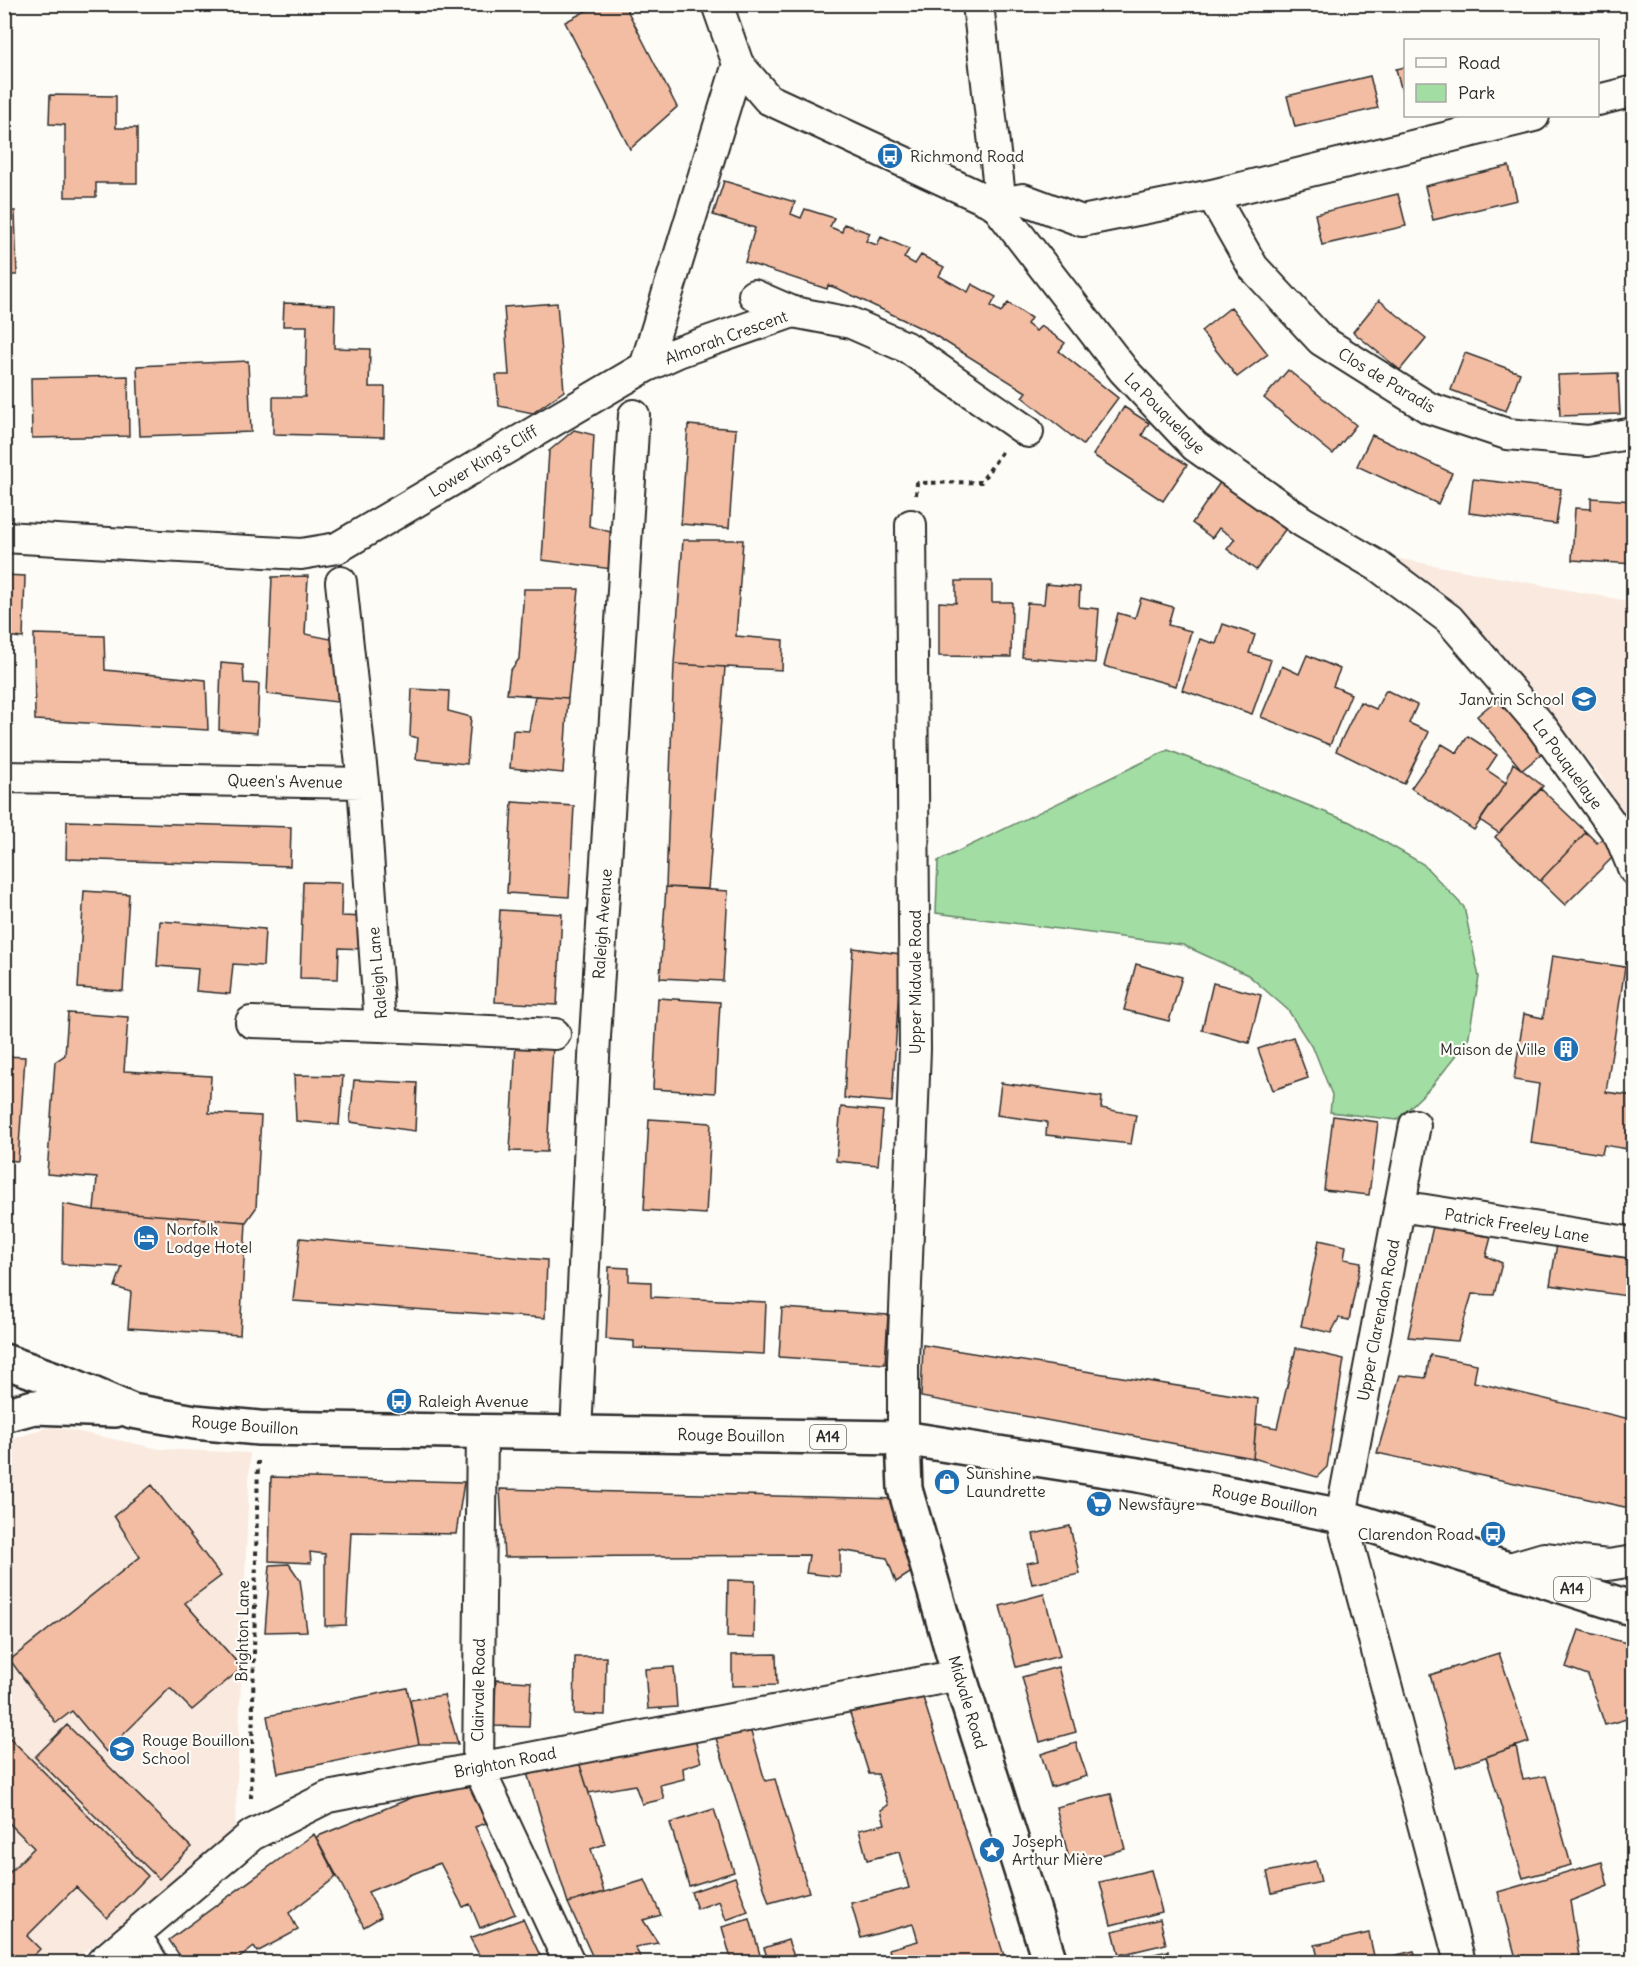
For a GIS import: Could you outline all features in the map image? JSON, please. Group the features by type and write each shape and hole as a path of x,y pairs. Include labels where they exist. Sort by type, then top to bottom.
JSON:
{"main road":[{"name":"Rouge Bouillon","path":"4,1361 69,1384 132,1411"},
{"name":"Rouge Bouillon","path":"4,1415 34,1407 132,1411 195,1422 259,1428 903,1438 1138,1475 1341,1516 1634,1609"},
{"name":"Midvale Road","path":"903,1438 905,1489 959,1675 1050,1962"}],"street":[{"name":"La Pouquelaye","path":"717,4 738,64 768,99 995,204 1124,371 1195,446 1303,522 1378,566 1449,619 1541,726 1620,836 1634,870"},
{"path":"978,4 999,188 995,204 1023,199 1082,221 1212,195 1530,117"},
{"path":"645,367 738,64"},
{"path":"1599,100 1634,91"},
{"name":"Clos de Paradis","path":"1212,195 1254,267 1321,340 1429,408 1507,434 1588,441 1634,433"},
{"path":"754,295 793,312"},
{"name":"Almorah Crescent","path":"645,367 678,352 793,312 851,323 908,348 1024,429"},
{"name":"Lower King's Cliff","path":"4,537 301,554 337,548 645,367"},
{"name":"Raleigh Avenue","path":"576,1433 595,1037 634,416"},
{"name":"Upper Midvale Road","path":"903,1438 903,1362 915,1049 911,525"},
{"name":"Queen's Avenue","path":"4,777 363,783 341,582"},
{"name":"Raleigh Lane","path":"363,783 380,1026 555,1035"},
{"path":"251,1022 380,1026"},
{"name":"Upper Clarendon Road","path":"1341,1516 1415,1125"},
{"name":"Patrick Freeley Lane","path":"1400,1206 1634,1243"},
{"name":"Clairvale Road","path":"482,1433 478,1767 569,1962"},
{"path":"1341,1516 1460,1962"},
{"path":"1510,1568 1544,1558 1608,1565 1634,1561"},
{"name":"Brighton Road","path":"102,1962 136,1936 252,1835 328,1797 959,1675"},
{"path":"136,1936 152,1962"}],"path":[{"path":"911,525 917,483 981,482 1024,429"},
{"name":"Brighton Lane","path":"252,1835 250,1766 259,1428"}],"shaded area":[{"name":"Janvrin School","path":"1384,556 1633,602 1633,836 1601,776 1469,622"},
{"name":"Rouge Bouillon School","path":"51,1426 160,1449 250,1453 235,1831 137,1913 71,1962 5,1962 4,1442"}],"green space":[{"path":"1168,750 1350,822 1423,864 1464,907 1479,977 1468,1041 1432,1086 1397,1120 1330,1112 1332,1095 1315,1052 1288,1010 1248,975 1183,945 936,913 938,861"}],"building":[{"path":"599,4 624,4 677,107 630,149 565,22"},
{"path":"1404,67 1404,99 1396,69"},
{"path":"1370,76 1378,108 1295,127 1287,96"},
{"path":"50,95 116,96 116,128 137,128 137,183 96,183 96,197 65,197 65,125 49,124"},
{"path":"1509,166 1517,200 1433,220 1425,186"},
{"path":"724,181 795,202 791,214 801,218 805,209 834,218 830,227 842,232 844,224 870,233 866,241 877,245 881,237 909,249 904,258 915,264 921,255 944,267 939,276 968,292 972,284 996,297 991,306 1001,312 1008,303 1031,318 1027,324 1036,331 1041,326 1065,343 1059,351 1118,398 1083,445 1022,397 1026,392 931,333 828,285 827,289 745,262 755,228 713,215"},
{"path":"1398,194 1406,226 1322,245 1315,214"},
{"path":"4,211 15,211 17,275 4,275"},
{"path":"1379,300 1426,338 1400,370 1353,332"},
{"path":"284,303 335,305 334,348 370,349 369,387 385,387 384,437 273,434 273,397 305,397 307,326 283,326"},
{"path":"557,303 564,391 533,413 499,406 496,375 509,375 504,307"},
{"path":"1231,307 1268,354 1237,377 1201,331"},
{"path":"1465,353 1520,373 1506,411 1451,390"},
{"path":"248,361 251,432 140,436 137,366"},
{"path":"1288,370 1356,425 1333,454 1264,398"},
{"path":"1618,373 1620,414 1560,416 1558,375"},
{"path":"128,376 129,436 32,438 31,378"},
{"path":"1124,407 1149,423 1142,435 1187,465 1163,501 1093,455"},
{"path":"688,425 736,429 729,528 681,524"},
{"path":"574,430 594,435 589,526 614,533 612,569 542,560 549,451"},
{"path":"1372,435 1452,473 1438,504 1357,466"},
{"path":"1473,479 1561,489 1556,524 1469,513"},
{"path":"1221,481 1287,527 1256,570 1227,549 1235,539 1219,528 1212,538 1192,523"},
{"path":"1591,498 1633,501 1634,564 1572,560 1575,508 1591,509"},
{"path":"683,540 743,540 736,636 783,640 782,670 674,664"},
{"path":"4,575 25,576 23,638 4,636"},
{"path":"308,576 305,634 341,641 337,702 267,694 272,577"},
{"path":"956,581 992,581 992,602 1012,602 1011,657 939,656 939,602 956,603"},
{"path":"1046,584 1080,587 1079,607 1099,609 1095,663 1022,657 1027,603 1044,604"},
{"path":"524,589 579,589 568,698 507,694 510,671 519,659"},
{"path":"1141,598 1173,607 1168,625 1191,631 1176,686 1104,666 1118,613 1135,618"},
{"path":"1223,624 1255,635 1249,653 1271,660 1252,714 1182,690 1200,639 1216,644"},
{"path":"34,634 104,636 105,670 206,680 208,730 35,720"},
{"path":"1307,655 1340,669 1333,686 1351,694 1330,745 1261,717 1282,666 1299,674"},
{"path":"221,663 243,665 244,683 259,684 257,733 219,730"},
{"path":"674,664 725,667 708,889 666,887"},
{"path":"412,689 449,691 448,711 471,717 467,764 416,759 418,738 410,736"},
{"path":"1386,690 1417,705 1409,723 1429,732 1404,784 1336,751 1360,702 1376,709"},
{"path":"1502,695 1547,750 1522,770 1477,716"},
{"path":"535,696 568,698 563,773 510,768 513,730 529,731"},
{"path":"1468,736 1497,755 1487,770 1506,783 1474,830 1411,788 1442,744 1457,753"},
{"path":"1513,763 1543,786 1499,833 1480,820 1506,783"},
{"path":"1541,789 1586,832 1540,881 1495,837"},
{"path":"512,802 574,806 569,897 507,893"},
{"path":"67,821 291,827 290,866 66,859"},
{"path":"1586,832 1597,843 1605,836 1617,853 1565,905 1540,881"},
{"path":"303,882 342,883 341,916 367,917 366,949 339,948 338,979 300,978"},
{"path":"666,887 728,891 723,981 660,978"},
{"path":"84,891 129,894 123,991 78,988"},
{"path":"500,910 562,914 557,1005 495,1002"},
{"path":"160,921 265,929 263,966 233,964 230,994 196,991 198,969 157,966"},
{"path":"853,948 901,954 892,1102 844,1098"},
{"name":"Maison de Ville","path":"1552,956 1625,967 1606,1092 1634,1096 1634,1150 1604,1145 1602,1154 1531,1143 1539,1084 1514,1080 1524,1014 1543,1018"},
{"path":"1136,964 1182,977 1169,1021 1124,1010"},
{"path":"1213,983 1261,995 1249,1043 1202,1030"},
{"path":"658,998 720,1002 715,1093 653,1089"},
{"path":"68,1013 128,1017 124,1071 211,1076 209,1113 261,1116 256,1208 246,1222 94,1210 97,1178 47,1174 55,1062 65,1055"},
{"path":"1293,1037 1308,1078 1273,1090 1258,1049"},
{"path":"516,1044 553,1045 547,1152 510,1151"},
{"path":"4,1056 25,1057 18,1161 4,1160"},
{"path":"294,1075 343,1076 339,1125 296,1121"},
{"path":"354,1080 417,1083 415,1131 350,1122"},
{"path":"1001,1083 1102,1097 1101,1108 1136,1115 1131,1144 1046,1135 1047,1122 997,1115"},
{"path":"841,1107 883,1111 878,1165 836,1161"},
{"path":"1333,1116 1378,1122 1369,1195 1324,1190"},
{"path":"649,1119 711,1123 706,1214 644,1210"},
{"path":"63,1204 94,1210 246,1222 240,1335 128,1328 131,1292 115,1287 122,1267 62,1264"},
{"path":"1433,1226 1491,1237 1486,1256 1502,1263 1494,1295 1472,1294 1458,1341 1408,1337"},
{"path":"300,1238 547,1260 545,1318 293,1301"},
{"path":"1319,1240 1346,1246 1344,1259 1361,1262 1349,1320 1339,1318 1331,1333 1301,1326"},
{"path":"1557,1244 1634,1256 1634,1297 1550,1285"},
{"path":"609,1267 629,1268 629,1281 651,1282 651,1297 766,1302 764,1354 634,1348 634,1341 606,1339"},
{"path":"782,1308 888,1315 885,1364 779,1357"},
{"path":"923,1345 1258,1399 1253,1458 921,1397"},
{"path":"1296,1348 1344,1359 1327,1467 1317,1477 1253,1458 1256,1424 1277,1428"},
{"path":"1430,1355 1477,1364 1474,1382 1634,1420 1634,1509 1377,1453 1400,1375 1426,1378"},
{"path":"271,1477 464,1482 456,1534 351,1532 346,1625 325,1626 325,1554 310,1552 311,1563 269,1561"},
{"path":"152,1485 221,1576 185,1603 242,1668 192,1710 170,1688 106,1752 72,1711 56,1723 10,1660 140,1557 114,1516"},
{"path":"500,1489 898,1499 918,1568 896,1582 887,1558 840,1550 840,1577 806,1573 809,1555 504,1557"},
{"path":"1070,1526 1080,1574 1032,1584 1027,1563 1039,1561 1033,1534"},
{"path":"289,1564 300,1580 307,1631 265,1632 270,1565"},
{"path":"728,1580 755,1581 754,1638 727,1637"},
{"path":"1044,1594 1060,1656 1016,1667 1000,1606"},
{"path":"1579,1630 1634,1645 1634,1717 1605,1725 1588,1675 1566,1667"},
{"path":"1499,1653 1529,1742 1456,1767 1430,1675"},
{"path":"776,1654 777,1685 732,1686 732,1655"},
{"path":"575,1657 606,1657 605,1715 574,1714"},
{"path":"674,1667 677,1707 648,1709 645,1669"},
{"path":"1058,1667 1076,1732 1040,1742 1022,1677"},
{"path":"496,1680 531,1682 529,1727 494,1726"},
{"path":"407,1688 419,1744 278,1773 267,1716"},
{"path":"920,1688 1006,1962 892,1962 889,1949 918,1941 913,1924 861,1938 851,1903 909,1888 899,1852 867,1860 859,1830 885,1824 881,1810 888,1805 878,1774 869,1774 849,1710"},
{"path":"444,1695 458,1744 419,1744 410,1700"},
{"path":"67,1725 191,1847 159,1879 35,1757"},
{"path":"749,1725 765,1781 775,1779 809,1892 769,1903 714,1732"},
{"path":"694,1736 701,1762 683,1768 684,1779 660,1785 664,1799 642,1804 635,1785 589,1793 578,1759"},
{"path":"9,1737 148,1876 107,1918 76,1887 27,1936 40,1949 27,1962 4,1962 4,1878 34,1848 4,1818 4,1741"},
{"path":"1076,1743 1087,1776 1051,1787 1041,1754"},
{"path":"1516,1746 1523,1780 1546,1776 1571,1865 1523,1878 1486,1757"},
{"path":"578,1759 605,1844 591,1849 604,1892 568,1903 526,1770"},
{"path":"467,1779 486,1823 475,1827 515,1914 480,1928 470,1904 463,1907 440,1863 368,1892 381,1917 364,1927 316,1837 450,1782"},
{"path":"1111,1794 1125,1849 1070,1863 1056,1807"},
{"path":"714,1809 734,1872 689,1886 670,1823"},
{"path":"314,1834 336,1877 289,1913 298,1930 257,1952 254,1947 234,1962 184,1962 169,1940"},
{"path":"1316,1861 1321,1882 1272,1893 1267,1872"},
{"path":"1602,1862 1608,1886 1570,1901 1580,1962 1517,1962 1498,1892"},
{"path":"1151,1870 1162,1912 1111,1925 1100,1882"},
{"path":"735,1877 748,1912 726,1920 719,1901 697,1909 691,1892"},
{"path":"645,1880 661,1915 643,1920 658,1943 635,1947 643,1962 595,1962 568,1903"},
{"path":"523,1919 543,1962 483,1962 470,1938"},
{"path":"750,1919 762,1962 732,1962 722,1927"},
{"path":"1160,1919 1166,1944 1119,1955 1113,1931"},
{"path":"1369,1933 1374,1956 1342,1962 1319,1962 1315,1945"},
{"path":"788,1940 796,1962 769,1962 764,1948"},
{"path":"1168,1951 1170,1962 1120,1962"},
{"path":"1414,1951 1417,1962 1385,1962 1384,1958"}],"place":[{"name":"Richmond Road","path":"890,156"},
{"name":"Janvrin School","path":"1584,699"},
{"name":"Maison de Ville","path":"1566,1049"},
{"name":"Norfolk Lodge Hotel","path":"146,1238"},
{"name":"Raleigh Avenue","path":"399,1401"},
{"name":"Sunshine Laundrette","path":"947,1482"},
{"name":"Newsfayre","path":"1099,1504"},
{"name":"Clarendon Road","path":"1493,1534"},
{"name":"Rouge Bouillon School","path":"122,1749"},
{"name":"Joseph Arthur Mière","path":"992,1850"}]}
